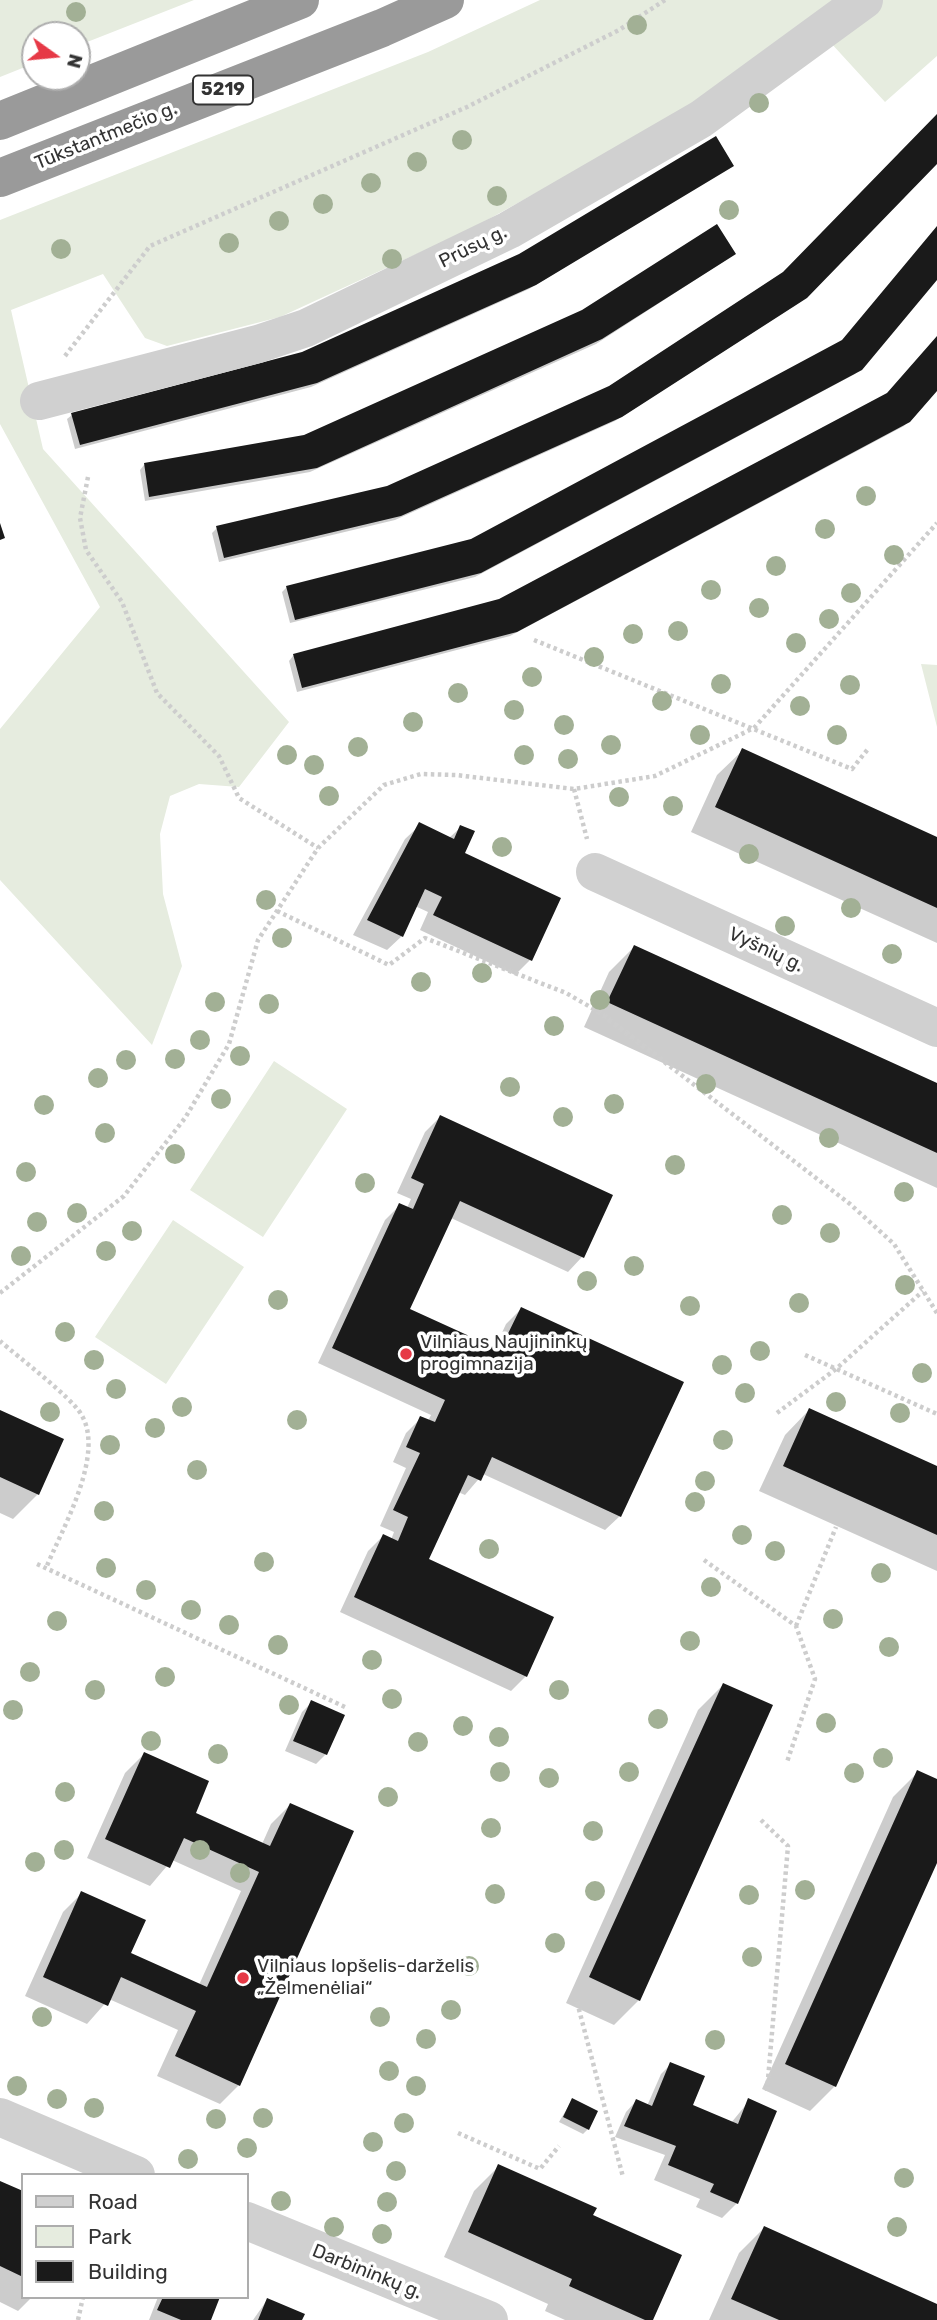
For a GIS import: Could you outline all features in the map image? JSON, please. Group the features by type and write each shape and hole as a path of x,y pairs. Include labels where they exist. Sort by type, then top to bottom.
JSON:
{"highway":[{"path":"0,121 300,0"},
{"name":"Tūkstantmečio g.","path":"0,178 382,29 445,0"},
{"path":"0,202 11,197 77,147"}],"street":[{"name":"Prūsų g.","path":"38,401 258,344 306,328 509,230 701,120 864,0"},
{"name":"Vyšnių g.","path":"596,872 937,1028"},
{"path":"0,2118 131,2173"},
{"name":"Darbininkų g.","path":"248,2221 489,2320"}],"path":[{"path":"38,401 69,350 150,246 467,107 620,30 665,0"},
{"path":"88,477 80,518 86,550 122,602 157,693 219,756 239,798 318,848"},
{"path":"0,1293 124,1196 185,1118 229,1044 258,940 318,848 384,785 421,774 456,775 574,789 655,776 754,728 937,523"},
{"path":"534,639 852,769 868,749"},
{"path":"574,789 596,872"},
{"path":"277,911 389,965 425,938 566,993 598,1012 850,1204 894,1244 937,1313"},
{"path":"777,1413 836,1369 923,1291"},
{"path":"0,1341 80,1413 90,1436 85,1474 46,1568"},
{"path":"804,1355 937,1414"},
{"path":"796,1626 836,1527"},
{"path":"704,1560 796,1626 815,1679 787,1762"},
{"path":"37,1564 345,1707"},
{"path":"761,1820 788,1846 767,2091"},
{"path":"576,2002 623,2177"},
{"path":"458,2133 540,2169 559,2147"},
{"path":"78,2320 83,2299"}],"green space":[{"path":"0,0 194,0 91,40 91,21 21,21 21,69 0,77"},
{"path":"540,0 937,0 937,56 885,102 830,42 712,95 471,229 280,317 167,346 145,338 103,274 11,310 43,449 289,722 239,787 199,784 170,796 160,834 163,894 182,966 152,1045 0,880 0,729 100,607 0,424 0,220 428,52"},
{"path":"921,664 937,665 937,727"},
{"path":"274,1061 347,1109 263,1237 190,1190"},
{"path":"173,1220 244,1267 166,1384 95,1337"}],"building":[{"path":"937,114 937,164 807,298 622,417 401,516 224,558 216,526 387,486 609,386 783,272"},
{"path":"716,136 734,166 536,285 317,383 80,445 71,413 302,352 519,254"},
{"path":"717,224 736,254 602,339 317,468 149,497 144,463 304,435 582,310"},
{"path":"937,226 937,280 862,370 481,573 295,620 286,586 471,539 842,340"},
{"path":"937,336 937,391 910,422 517,632 302,688 293,654 499,599 887,393"},
{"path":"0,523 5,538 0,540"},
{"path":"742,748 937,837 937,908 715,807"},
{"path":"419,822 454,839 460,825 475,831 465,853 561,898 532,961 433,915 442,897 425,889 403,937 367,920"},
{"path":"634,945 937,1083 937,1153 607,1002"},
{"path":"440,1115 613,1195 584,1258 460,1201 410,1309 500,1350 521,1307 684,1382 621,1517 492,1457 481,1481 468,1475 429,1559 554,1617 527,1677 354,1597 383,1534 398,1541 408,1517 393,1510 420,1453 406,1447 420,1416 435,1422 445,1400 332,1348 399,1203 413,1209 424,1184 411,1178"},
{"path":"809,1408 937,1466 937,1535 783,1466"},
{"path":"0,1410 64,1439 39,1495 0,1477"},
{"path":"723,1683 773,1705 640,2001 589,1977"},
{"path":"311,1700 345,1715 327,1755 293,1741"},
{"path":"144,1752 209,1781 196,1813 270,1846 290,1803 354,1831 240,2086 175,2056 196,2011 121,1977 108,2006 43,1977 81,1891 146,1920 131,1953 207,1987 259,1872 184,1838 170,1868 105,1839"},
{"path":"917,1770 937,1779 937,1863 836,2087 785,2064"},
{"path":"670,2062 705,2076 693,2105 738,2124 748,2098 777,2111 738,2204 710,2192 714,2184 668,2165 676,2146 624,2126 636,2099 652,2106"},
{"path":"572,2098 598,2111 589,2130 563,2117"},
{"path":"498,2164 597,2208 593,2215 682,2255 653,2320 645,2320 569,2286 572,2279 468,2232"},
{"path":"0,2181 21,2190 21,2276 0,2266"},
{"path":"764,2226 937,2304 937,2320 779,2320 731,2299"},
{"path":"267,2298 305,2314 302,2320 258,2320"},
{"path":"162,2299 219,2299 211,2320 181,2320 157,2310"}],"place":[{"name":"Vilniaus Naujininkų progimnazija","path":"406,1354"},
{"name":"Vilniaus lopšelis-darželis „Želmenėliai“","path":"243,1978"}]}
